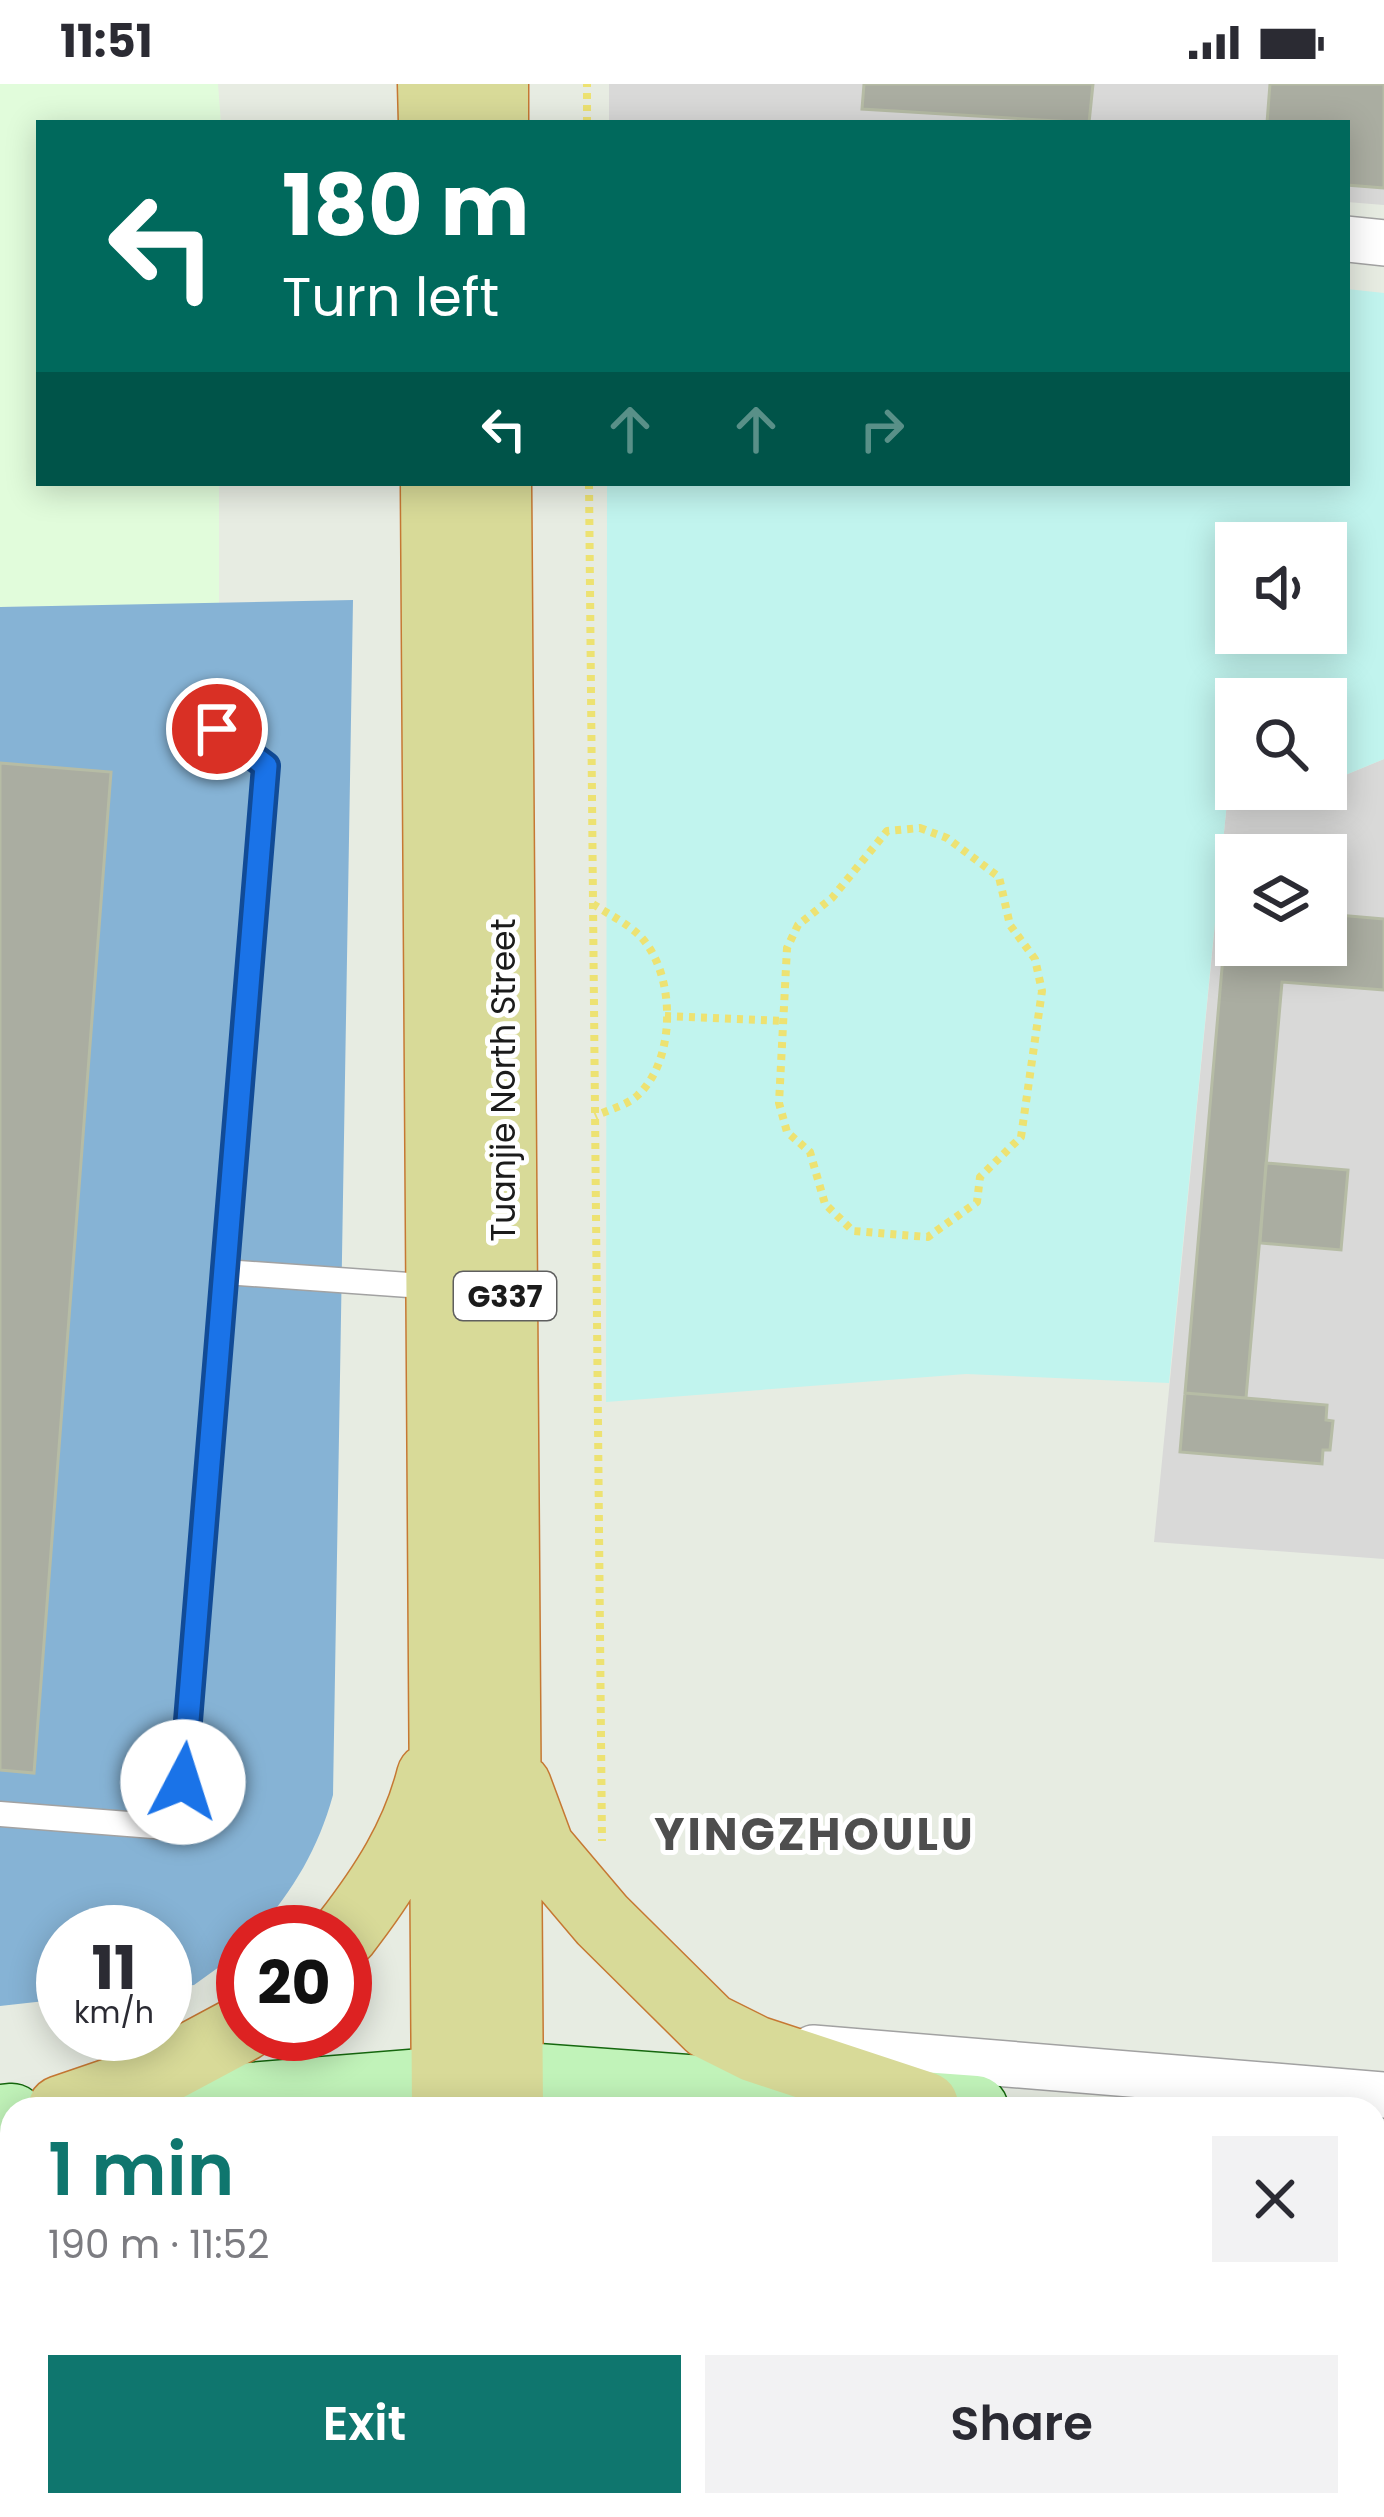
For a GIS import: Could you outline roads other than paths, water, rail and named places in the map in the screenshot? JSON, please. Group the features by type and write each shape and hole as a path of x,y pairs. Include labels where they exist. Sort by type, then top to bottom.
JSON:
{"highway":[{"path":"431,84 432,120"},
{"path":"495,84 495,120"},
{"name":"Tuanjie North Street","path":"434,486 445,2093"},
{"name":"Tuanjie North Street","path":"498,486 510,2092"},
{"path":"508,1709 522,1808 541,1848 678,2000 709,2026 742,2042 918,2097"},
{"path":"366,1905 393,1868 421,1814 442,1726"},
{"path":"96,2097 146,2080 216,2042"}],"main road":[{"path":"355,2097 510,2092 657,2097"}],"street":[{"path":"1350,239 1384,243"},
{"path":"742,2042 1384,2095"}],"lane":[{"path":"0,1814 179,1828 266,766 217,729"},
{"path":"225,1272 440,1288"}],"district":[{"name":"YINGZHOULU","path":"815,1834"}]}
